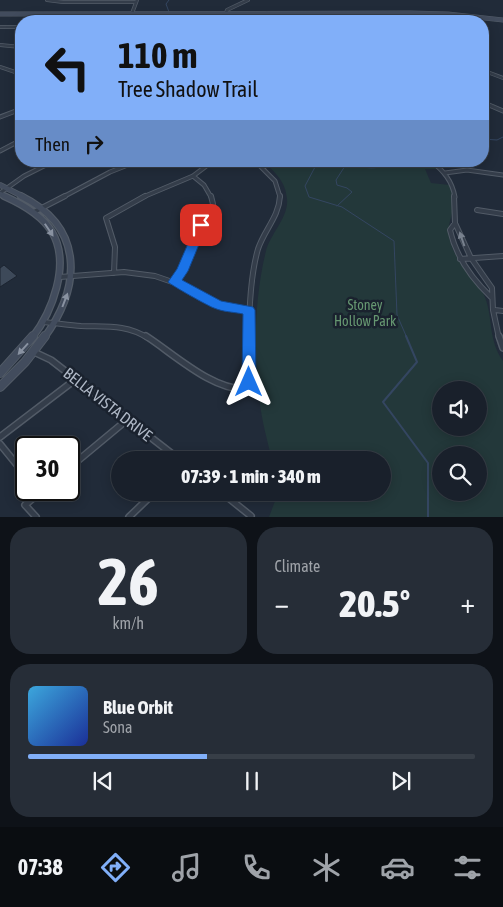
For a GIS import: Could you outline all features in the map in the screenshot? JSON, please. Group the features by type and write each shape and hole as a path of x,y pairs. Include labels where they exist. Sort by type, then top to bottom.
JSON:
{"main road":[{"path":"293,15 346,13 435,13 452,15"},
{"path":"0,15 225,15"},
{"path":"489,19 503,21"},
{"path":"489,20 503,21"},
{"path":"0,185 28,196 56,219 68,242 72,261 72,276 66,301 54,323 18,372 0,387"},
{"path":"0,193 34,212 51,230 57,243 60,278 54,302 42,322 26,347 0,373"}],"street":[{"path":"46,0 136,1 132,15"},
{"path":"225,15 228,9 248,0"},
{"path":"0,27 15,27"},
{"path":"0,45 15,46"},
{"path":"0,67 15,72"},
{"path":"489,72 503,78"},
{"path":"489,105 503,111"},
{"path":"1,116 15,111"},
{"path":"0,151 15,143"},
{"path":"0,193 43,167"},
{"path":"34,212 123,167"},
{"path":"114,273 115,247 106,218 135,201 194,176 205,167"},
{"path":"42,322 84,326 117,325 131,328 148,337 222,386 240,391 246,389 249,382 249,310 258,249 276,216 280,199 275,181 262,167"},
{"path":"438,167 445,173 454,189 455,223 471,258 492,288 491,296 499,339 503,348"},
{"path":"445,173 467,170 503,175"},
{"path":"174,282 182,271 197,232 212,208 210,192 194,176"},
{"path":"477,210 503,214"},
{"path":"455,223 450,230 452,241 460,259 482,289 491,296"},
{"path":"460,259 503,256"},
{"path":"60,278 114,273 150,275 174,282 218,305 249,310"},
{"path":"494,310 503,311"},
{"name":"BELLA VISTA DRIVE","path":"34,352 51,360 169,451"},
{"path":"0,437 76,379"},
{"path":"80,459 128,419"},
{"path":"0,444 15,462"},
{"path":"28,501 25,504 36,517"},
{"path":"129,517 146,501"},
{"path":"232,501 251,516"}],"green space":[{"name":"Stoney Hollow Park","path":"270,167 434,167 437,169 425,169 431,183 450,185 454,201 449,226 452,248 481,289 488,307 494,343 503,361 503,517 269,517 275,501 391,501 391,451 270,451 264,428 257,379 256,323 259,286 266,251 287,206 285,187"}],"building":[{"path":"4,265 17,276 0,287 0,268"}],"waterway":[{"path":"169,0 166,4 169,12"},
{"path":"489,139 497,140 503,137"},
{"path":"315,167 305,186 309,197 337,206"},
{"path":"337,206 352,192 347,188 337,185 336,180 344,167"},
{"path":"362,167 379,167"},
{"path":"337,206 394,241 397,315 407,338"},
{"path":"406,336 417,362 383,402 428,463 428,517"}],"route":[{"path":"201,225 182,271 174,282 182,284 218,305 249,310 249,382"}]}
